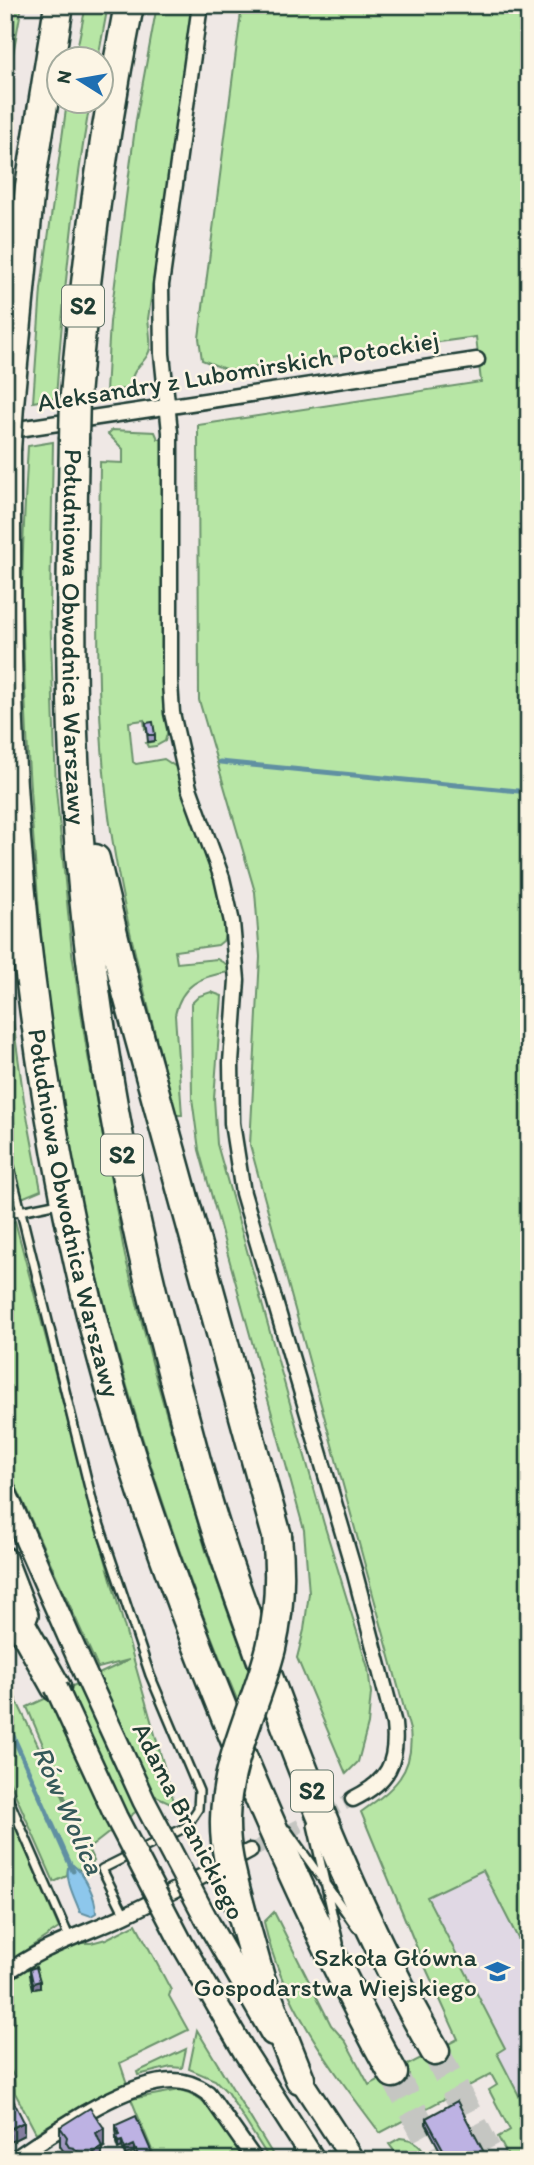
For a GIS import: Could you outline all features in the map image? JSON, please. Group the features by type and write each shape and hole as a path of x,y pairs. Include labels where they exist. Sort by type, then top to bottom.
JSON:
{"highway":[{"name":"Południowa Obwodnica Warszawy","path":"59,5 30,186 6,450 7,642 14,814 45,1079 65,1201 94,1332 118,1418 181,1603 250,1777 354,2002 393,2073"},
{"name":"Południowa Obwodnica Warszawy","path":"129,5 114,79 93,217 75,396 70,648 74,761 82,881 97,1011 111,1100 139,1238 172,1371 219,1540 296,1750 345,1873 397,1982 435,2051"},
{"path":"74,761 127,992 277,1536 281,1567 277,1619 271,1650 237,1753 225,1819 231,1868 260,1978 300,2079"},
{"path":"5,1595 56,1687"}],"main road":[{"name":"Adama Branickiego","path":"5,1492 144,1801 210,1926 300,2079 352,2160"},
{"path":"5,1558 56,1687 116,1817 181,1942 244,2051 314,2160"}],"street":[{"path":"200,5 161,285 162,354 170,432 172,713 189,789 219,868 232,922 237,980 231,1089 232,1123 243,1193 355,1574 394,1724 396,1743 388,1771 382,1780 353,1799"},
{"name":"Aleksandry z Lubomirskich Potockiej","path":"7,418 168,406 477,360"},
{"path":"5,1974 26,1958 69,1937 125,1915 250,1852"},
{"path":"13,2160 109,2101 141,2087 174,2081 197,2086 208,2093 255,2160"}],"lane":[{"path":"10,1167 94,1508 150,1675 199,1791 198,1809 186,1827 102,1869 125,1915"},
{"path":"5,1214 65,1201"},
{"path":"296,1750 307,1803"},
{"path":"250,1777 397,1982"},
{"path":"5,1791 69,1937"},
{"path":"310,1816 341,1949"},
{"path":"344,1962 354,2002"}],"shaded area":[{"name":"Szkoła Główna Gospodarstwa Wiejskiego","path":"529,1848 529,2115 497,2052 505,2048 427,1896"}],"green space":[{"path":"5,5 22,5 5,97"},
{"path":"86,5 108,5 100,46 78,46"},
{"path":"157,5 193,5 148,319 150,348 131,380 130,388 106,392 110,322 136,120"},
{"path":"242,5 529,5 529,1960 483,1870 427,1897 505,2048 497,2053 529,2115 529,2160 510,2160 498,2137 510,2130 489,2090 497,2085 491,2074 380,2133 326,2059 295,2007 282,1980 264,1922 274,1912 331,2025 346,2042 369,2085 458,2039 361,1812 383,1796 405,1769 411,1745 410,1730 250,1145 260,957 255,892 199,700 198,425 481,382 476,337 230,371 202,360 199,338"},
{"path":"65,116 88,116 69,249 56,398 33,402 41,289"},
{"path":"112,430 155,432 158,439 163,439 163,668 168,730 165,741 148,747 146,743 155,741 154,728 145,729 144,720 129,722 133,762 136,764 164,759 176,767 211,863 226,932 223,941 218,945 175,951 177,963 217,959 229,966 229,972 201,979 187,989 178,1005 175,1015 182,1115 176,1115 135,955 118,874 106,792 99,669 100,462 123,463 123,449 108,434"},
{"path":"53,442 50,609 56,789 72,953 125,1256 156,1378 206,1551 249,1671 238,1702 185,1567 126,1383 80,1204 60,1092 46,988 34,849 22,601 28,446"},
{"path":"5,963 24,1100 41,1190 5,1205"},
{"path":"211,992 222,996 214,1098 217,1144 324,1524 368,1668 371,1693 368,1724 358,1762 346,1774 297,1658 309,1593 304,1530 199,1150 192,1098 191,1004 199,996"},
{"path":"15,1221 91,1509 175,1805 156,1796 88,1849 94,1861 79,1870 72,1865 68,1868 67,1876 54,1882 5,1771 5,1677 78,1828 27,1707 129,1660 98,1668 5,1462 5,1225"},
{"path":"5,1802 59,1928 5,1964"},
{"path":"136,1924 171,1990 169,1996 188,2030 120,2063 127,2084 80,2106 36,2133 15,2093 14,2077 5,2060 5,2026 15,2022 9,1982 33,1961 77,1943 106,1939"},
{"path":"197,2030 276,2160 270,2160 227,2092 215,2080 189,2069"},
{"path":"186,2049 182,2068 171,2067 138,2075 137,2072"},
{"path":"180,2090 192,2094 211,2108 244,2160 156,2160 131,2099"},
{"path":"400,2138 418,2144 429,2160 401,2160 389,2144"}],"water":[{"path":"73,1865 82,1874 92,1893 96,1913 91,1916 80,1912 71,1890 68,1868"}],"building":[{"path":"153,722 155,735 148,735 146,723"},
{"path":"36,1967 40,1981 33,1983 30,1969"},
{"path":"9,2092 24,2122 10,2129 5,2119 5,2094"},
{"path":"457,2101 488,2160 449,2160 426,2118"},
{"path":"90,2108 104,2128 96,2133 102,2147 85,2158 69,2147 67,2137 60,2127"},
{"path":"136,2116 155,2160 140,2160 134,2145 125,2149 122,2141 118,2142 116,2125"}],"waterway":[{"path":"220,762 529,792"},
{"name":"Rów Wolica","path":"5,1718 73,1871"}],"tunnel":[{"path":"250,1851 353,1799"},
{"path":"435,2051 492,2160"},
{"path":"393,2073 439,2160"}],"place":[{"name":"Szkoła Główna Gospodarstwa Wiejskiego","path":"497,1972"}]}
